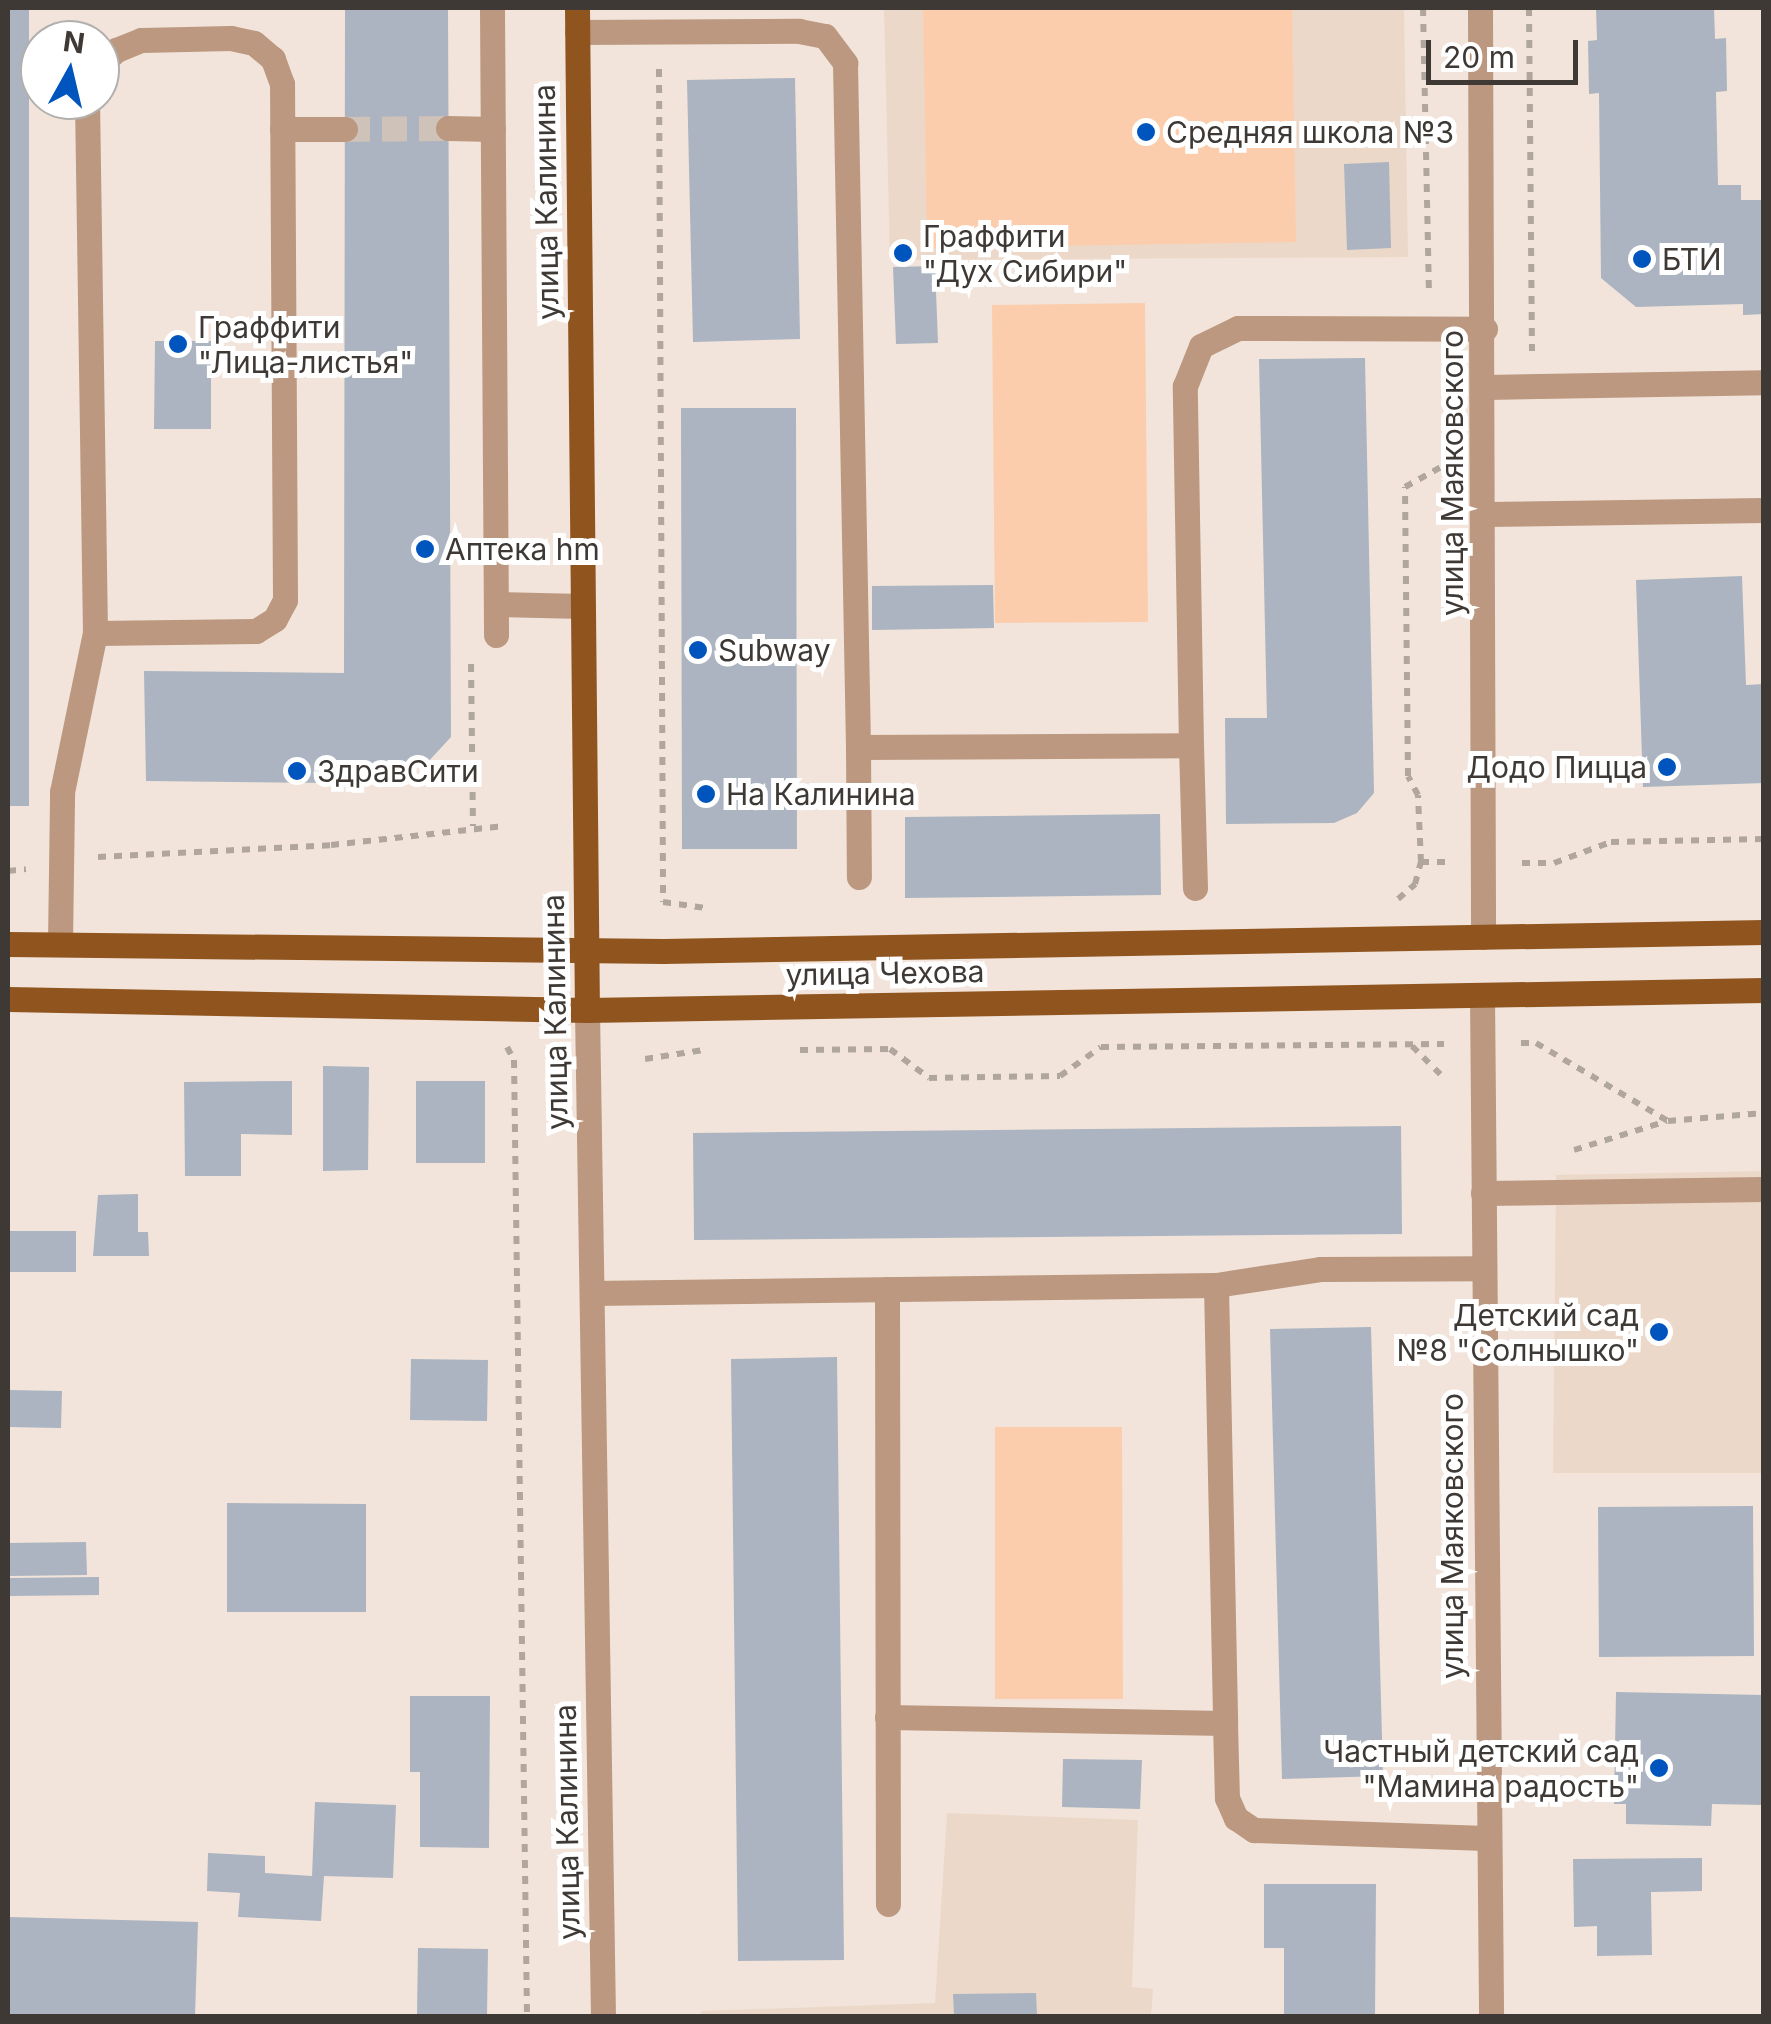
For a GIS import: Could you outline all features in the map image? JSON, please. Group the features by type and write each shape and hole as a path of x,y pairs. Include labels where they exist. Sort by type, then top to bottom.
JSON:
{"main road":[{"name":"улица Калинина","path":"577,20 587,1010"},
{"name":"улица Чехова","path":"8,944 586,950 1764,932"},
{"name":"улица Чехова","path":"8,1000 587,1010 1764,990"}],"street":[{"path":"492,8 496,635"},
{"name":"улица Маяковского","path":"1480,8 1486,388 1484,938"},
{"path":"577,20 658,31 813,33 835,44 845,63 859,876"},
{"path":"95,634 256,631 276,619 285,600 282,84 273,59 254,43 141,40 120,48"},
{"path":"60,943 62,792 95,634 87,120"},
{"path":"282,129 345,128"},
{"path":"448,128 493,129"},
{"path":"1195,888 1185,386 1194,357 1211,337 1238,328 1485,328"},
{"path":"1486,388 1764,382"},
{"path":"1486,514 1764,510"},
{"path":"496,604 582,606"},
{"path":"858,747 1191,745"},
{"name":"улица Маяковского","path":"1482,995 1486,1838 1491,2016"},
{"name":"улица Калинина","path":"587,1010 603,2016"},
{"path":"1483,1193 1764,1189"},
{"path":"592,1292 1216,1285 1320,1269 1484,1268"},
{"path":"1216,1285 1227,1798 1236,1818 1254,1830 1486,1838"},
{"path":"886,1289 888,1904"},
{"path":"887,1717 1225,1723"}],"path":[{"path":"1423,8 1427,287 1439,329"},
{"path":"1529,8 1532,387"},
{"path":"658,31 663,902 723,910"},
{"path":"1391,902 1415,884 1421,862 1418,795 1408,776 1405,487 1448,463"},
{"path":"8,871 106,856 331,846 504,826"},
{"path":"1421,862 1554,863 1611,842 1764,840"},
{"path":"1536,1044 1668,1121"},
{"path":"506,1045 514,1060 527,2016"},
{"path":"796,1050 890,1050 929,1078 1060,1076 1100,1047 1411,1045"},
{"path":"645,1059 720,1050"},
{"path":"1518,1192 1518,1168 1668,1121 1764,1113"}],"shaded area":[{"name":"Средняя школа №3","path":"884,8 1404,8 1408,257 890,260"},
{"name":"Средняя школа №3","path":"923,8 1292,8 1296,242 927,248"},
{"path":"1145,303 1148,622 995,623 992,305"},
{"name":"Детский сад №8 \"Солнышко\"","path":"1763,1171 1763,1473 1553,1473 1556,1175"},
{"path":"995,1427 1122,1427 1123,1699 995,1699"},
{"path":"947,1813 1138,1820 1132,1987 1153,1989 1151,2016 701,2016 701,2011 935,2003"}],"building":[{"path":"8,8 29,8 29,20 20,20 20,120 29,120 29,806 8,806"},
{"path":"345,8 448,8 451,737 426,764 334,772 334,783 146,781 144,671 344,673"},
{"path":"1596,8 1714,8 1715,39 1726,38 1727,91 1716,92 1718,185 1741,185 1741,200 1764,200 1764,314 1743,315 1743,304 1636,307 1601,278 1599,93 1589,94 1588,41 1597,40"},
{"path":"795,78 800,339 693,342 687,80"},
{"path":"1389,162 1391,248 1347,250 1344,164"},
{"path":"935,266 938,343 896,344 893,267"},
{"path":"155,341 211,341 211,429 154,429"},
{"path":"1365,358 1374,793 1357,813 1334,823 1226,824 1225,718 1267,718 1259,359"},
{"path":"681,408 796,408 797,849 682,849"},
{"path":"1742,576 1746,685 1764,684 1764,783 1643,787 1636,580"},
{"path":"993,585 994,628 872,630 872,586"},
{"path":"1160,814 1161,895 905,898 905,817"},
{"path":"323,1066 369,1067 368,1170 323,1171"},
{"path":"292,1081 292,1135 241,1134 241,1176 185,1176 184,1082"},
{"path":"416,1081 485,1081 485,1163 416,1163"},
{"path":"1401,1126 1402,1234 694,1240 693,1133"},
{"path":"138,1194 138,1232 148,1232 149,1256 93,1256 98,1195"},
{"path":"8,1231 76,1231 76,1272 8,1272"},
{"path":"1371,1327 1383,1776 1282,1779 1270,1329"},
{"path":"837,1357 844,1960 738,1961 731,1359"},
{"path":"411,1359 488,1360 487,1421 410,1420"},
{"path":"8,1390 62,1391 61,1428 8,1427"},
{"path":"227,1503 366,1504 366,1612 227,1612"},
{"path":"1753,1506 1754,1656 1599,1657 1598,1507"},
{"path":"86,1542 87,1575 9,1576 8,1543"},
{"path":"99,1577 99,1595 9,1596 8,1578"},
{"path":"1616,1692 1764,1695 1764,1805 1712,1804 1711,1826 1626,1824 1626,1804 1614,1804"},
{"path":"410,1696 490,1696 489,1848 420,1847 420,1772 410,1772"},
{"path":"1063,1759 1142,1760 1140,1809 1062,1807"},
{"path":"315,1802 396,1805 393,1878 324,1876 321,1921 238,1917 240,1893 207,1891 208,1853 265,1856 265,1873 312,1876"},
{"path":"1702,1858 1702,1891 1651,1892 1652,1955 1597,1956 1597,1926 1574,1927 1573,1859"},
{"path":"1264,1884 1376,1884 1375,2016 1284,2016 1284,1948 1264,1948"},
{"path":"8,1917 198,1922 195,2016 8,2016"},
{"path":"418,1948 488,1949 487,2016 417,2016"},
{"path":"1036,1993 1037,2016 954,2016 953,1994"}],"tunnel":[{"path":"345,129 448,128"}],"place":[{"name":"Средняя школа №3","path":"1146,132"},
{"name":"Граффити \"Дух Сибири\"","path":"903,253"},
{"name":"БТИ","path":"1642,259"},
{"name":"Граффити \"Лица-листья\"","path":"178,344"},
{"name":"Аптека hm","path":"425,549"},
{"name":"Subway","path":"698,650"},
{"name":"Додо Пицца","path":"1667,767"},
{"name":"ЗдравСити","path":"297,771"},
{"name":"На Калинина","path":"706,794"},
{"name":"Детский сад №8 \"Солнышко\"","path":"1659,1332"},
{"name":"Частный детский сад \"Мамина радость\"","path":"1659,1768"}]}
